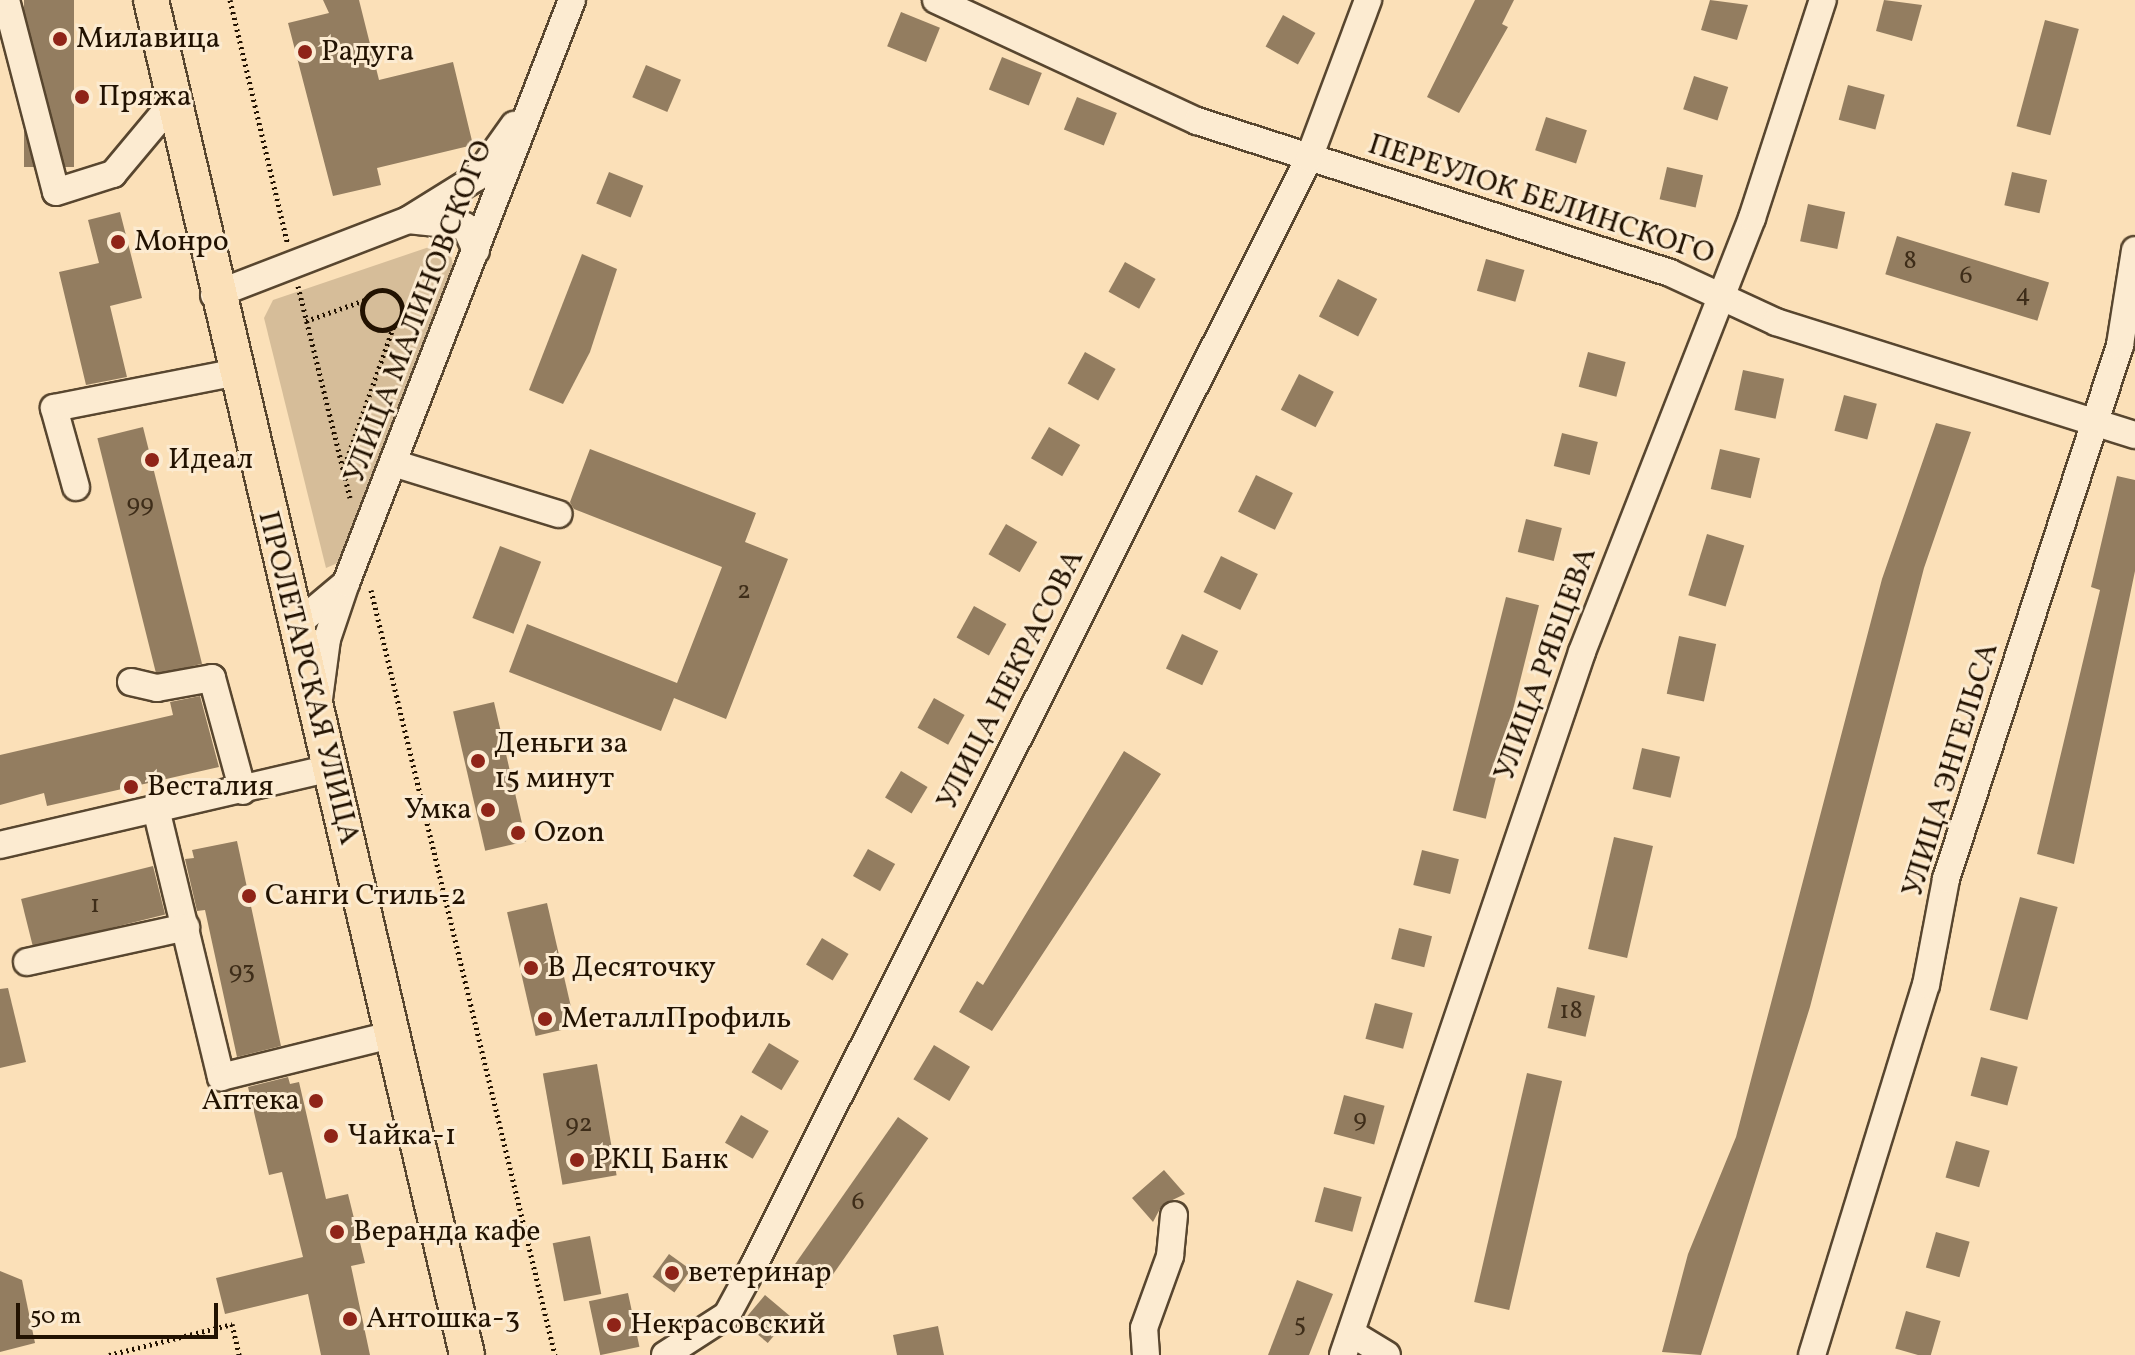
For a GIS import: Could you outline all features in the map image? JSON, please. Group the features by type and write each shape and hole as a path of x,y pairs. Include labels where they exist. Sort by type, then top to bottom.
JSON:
{"main road":[{"name":"ПРОЛЕТАРСКАЯ УЛИЦА","path":"151,0 214,295 316,718 331,768 467,1355"}],"street":[{"path":"6,0 56,192 113,174 174,101"},
{"name":"УЛИЦА МАЛИНОВСКОГО","path":"295,626 346,583 396,464 572,0"},
{"name":"ПЕРЕУЛОК БЕЛИНСКОГО","path":"936,0 1197,121 1723,293 1776,322 2135,435"},
{"name":"УЛИЦА НЕКРАСОВА","path":"665,1355 727,1315 754,1265 1309,158 1368,0"},
{"name":"УЛИЦА РЯБЦЕВА","path":"1347,1344 1582,652 1723,293 1823,0"},
{"path":"214,295 408,220 477,177 546,74"},
{"path":"408,220 465,226 476,251"},
{"name":"УЛИЦА ЭНГЕЛЬСА","path":"1812,1355 1926,985 1946,879 2120,345 2135,250"},
{"path":"76,487 54,408 233,373"},
{"path":"396,464 559,514"},
{"path":"316,718 327,639 346,583"},
{"path":"131,682 157,688 212,678 243,791"},
{"path":"0,845 157,813 331,768"},
{"path":"157,813 221,1077 391,1035"},
{"path":"27,962 186,927"},
{"path":"1146,1355 1144,1328 1170,1256 1174,1215"},
{"path":"1347,1344 1387,1355"}],"path":[{"path":"230,0 555,1355"},
{"path":"306,321 365,300 378,290 394,295 401,306 343,471"},
{"path":"365,300 366,323 380,330 394,325"},
{"path":"109,1355 232,1324 239,1355"}],"shaded area":[{"path":"435,245 450,251 453,265 347,559 326,568 264,318 273,300"}],"building":[{"path":"24,0 74,0 74,167 24,167"},
{"path":"323,0 359,0 379,80 453,62 473,145 377,168 381,185 333,196 288,23 329,13"},
{"path":"1475,0 1514,0 1502,24 1508,27 1459,113 1427,97"},
{"path":"1710,0 1748,5 1737,40 1701,30"},
{"path":"1884,0 1922,5 1912,41 1876,31"},
{"path":"901,12 940,28 926,62 887,46"},
{"path":"1283,15 1315,33 1298,64 1266,46"},
{"path":"2045,20 2079,29 2050,135 2017,126"},
{"path":"1002,57 1042,73 1029,106 989,89"},
{"path":"646,65 681,80 667,112 632,97"},
{"path":"1694,76 1728,87 1717,120 1683,109"},
{"path":"1848,85 1885,95 1875,130 1839,120"},
{"path":"1077,97 1117,113 1104,146 1064,129"},
{"path":"1546,117 1587,130 1576,164 1535,150"},
{"path":"1667,167 1703,175 1696,207 1660,199"},
{"path":"609,172 643,186 631,217 596,204"},
{"path":"2012,172 2047,180 2039,213 2004,205"},
{"path":"1808,204 1845,212 1837,249 1800,241"},
{"path":"120,212 142,298 110,306 127,377 86,385 59,272 99,263 88,220"},
{"path":"1897,236 2049,282 2037,321 1885,274"},
{"path":"582,254 617,269 590,352 563,404 529,390"},
{"path":"1486,259 1524,270 1515,302 1477,291"},
{"path":"1125,262 1156,279 1139,309 1109,292"},
{"path":"1338,279 1377,299 1358,336 1319,316"},
{"path":"1085,352 1116,369 1098,400 1068,383"},
{"path":"1588,352 1626,362 1616,397 1579,387"},
{"path":"1743,370 1784,379 1776,419 1734,410"},
{"path":"1299,374 1334,392 1316,427 1281,410"},
{"path":"1844,395 1877,404 1867,440 1834,431"},
{"path":"1936,423 1971,432 1924,568 1810,1007 1701,1355 1662,1352 1688,1254 1736,1137 1882,579"},
{"path":"143,427 202,664 156,675 97,438"},
{"path":"1049,427 1080,445 1062,476 1031,458"},
{"path":"1562,433 1598,442 1590,475 1554,466"},
{"path":"590,449 756,513 745,542 788,559 726,719 674,698 661,731 509,672 527,624 677,683 722,567 574,509 570,502"},
{"path":"1720,449 1760,458 1751,498 1711,489"},
{"path":"1256,475 1293,493 1275,530 1238,512"},
{"path":"2117,476 2135,480 2135,571 2074,864 2037,854 2100,590 2091,587"},
{"path":"1526,519 1562,528 1554,561 1518,552"},
{"path":"1006,524 1037,542 1020,572 988,554"},
{"path":"1707,534 1744,545 1726,607 1688,595"},
{"path":"500,546 541,562 513,634 472,618"},
{"path":"1221,556 1258,574 1240,610 1203,592"},
{"path":"1506,597 1539,605 1486,819 1453,810"},
{"path":"974,606 1006,624 989,655 957,637"},
{"path":"1182,634 1218,651 1202,685 1166,668"},
{"path":"1679,636 1716,644 1704,702 1667,694"},
{"path":"200,696 219,767 47,806 44,793 0,805 0,755 173,715 170,702"},
{"path":"934,698 965,715 948,745 918,728"},
{"path":"494,702 526,841 485,851 453,711"},
{"path":"1642,748 1680,757 1671,798 1633,789"},
{"path":"1124,751 1161,774 992,1031 959,1012 977,981 983,985"},
{"path":"901,771 928,787 912,814 885,798"},
{"path":"1614,837 1653,846 1627,958 1588,949"},
{"path":"237,841 281,1046 237,1057 205,910 197,911 185,859 194,858 192,850"},
{"path":"868,849 895,864 880,891 853,876"},
{"path":"1422,850 1459,859 1450,894 1413,885"},
{"path":"153,866 165,915 33,947 21,899"},
{"path":"2020,897 2058,907 2027,1020 1990,1010"},
{"path":"547,903 576,1027 536,1036 507,912"},
{"path":"1399,928 1432,936 1424,967 1391,959"},
{"path":"822,938 849,954 833,981 806,965"},
{"path":"1557,987 1595,996 1586,1037 1548,1028"},
{"path":"8,988 26,1062 0,1068 0,989"},
{"path":"1375,1003 1413,1013 1403,1049 1365,1039"},
{"path":"769,1043 799,1061 781,1090 751,1072"},
{"path":"934,1045 970,1067 949,1101 913,1079"},
{"path":"1981,1057 2018,1067 2007,1105 1971,1096"},
{"path":"597,1064 617,1175 562,1185 543,1074"},
{"path":"1527,1073 1562,1081 1509,1310 1474,1302"},
{"path":"288,1077 290,1084 299,1082 326,1199 348,1194 365,1263 351,1266 370,1355 321,1355 308,1294 225,1314 216,1278 303,1257 282,1172 269,1175 248,1087"},
{"path":"1344,1095 1385,1106 1374,1145 1334,1134"},
{"path":"741,1115 769,1131 753,1159 725,1143"},
{"path":"898,1117 928,1138 823,1288 793,1267"},
{"path":"1956,1141 1990,1151 1979,1187 1946,1178"},
{"path":"1164,1170 1185,1194 1162,1205 1153,1222 1132,1198"},
{"path":"1324,1187 1362,1197 1352,1232 1315,1222"},
{"path":"1936,1232 1970,1242 1959,1277 1926,1268"},
{"path":"590,1236 601,1294 564,1301 553,1243"},
{"name":"ветеринар","path":"669,1254 691,1270 674,1293 653,1277"},
{"path":"0,1271 22,1280 35,1343 0,1352"},
{"path":"1297,1280 1333,1294 1309,1355 1268,1355"},
{"path":"628,1293 639,1347 600,1355 589,1301"},
{"path":"765,1295 790,1316 768,1343 743,1322"},
{"path":"1906,1311 1941,1321 1931,1355 1895,1348"},
{"path":"938,1326 944,1355 897,1355 893,1335"}],"place":[{"name":"Милавица","path":"60,39"},
{"name":"Радуга","path":"305,52"},
{"name":"Пряжа","path":"82,97"},
{"name":"Монро","path":"118,242"},
{"name":"Идеал","path":"152,460"},
{"name":"Деньги за 15 минут","path":"478,761"},
{"name":"Весталия","path":"131,787"},
{"name":"Умка","path":"488,810"},
{"name":"Ozon","path":"518,833"},
{"name":"Санги Стиль-2","path":"249,896"},
{"name":"В Десяточку","path":"531,968"},
{"name":"МеталлПрофиль","path":"545,1019"},
{"name":"Аптека","path":"316,1101"},
{"name":"Чайка-1","path":"331,1136"},
{"name":"РКЦ Банк","path":"577,1160"},
{"name":"Веранда кафе","path":"337,1232"},
{"name":"ветеринар","path":"672,1273"},
{"name":"Антошка-3","path":"350,1319"},
{"name":"Некрасовский","path":"614,1325"}]}
